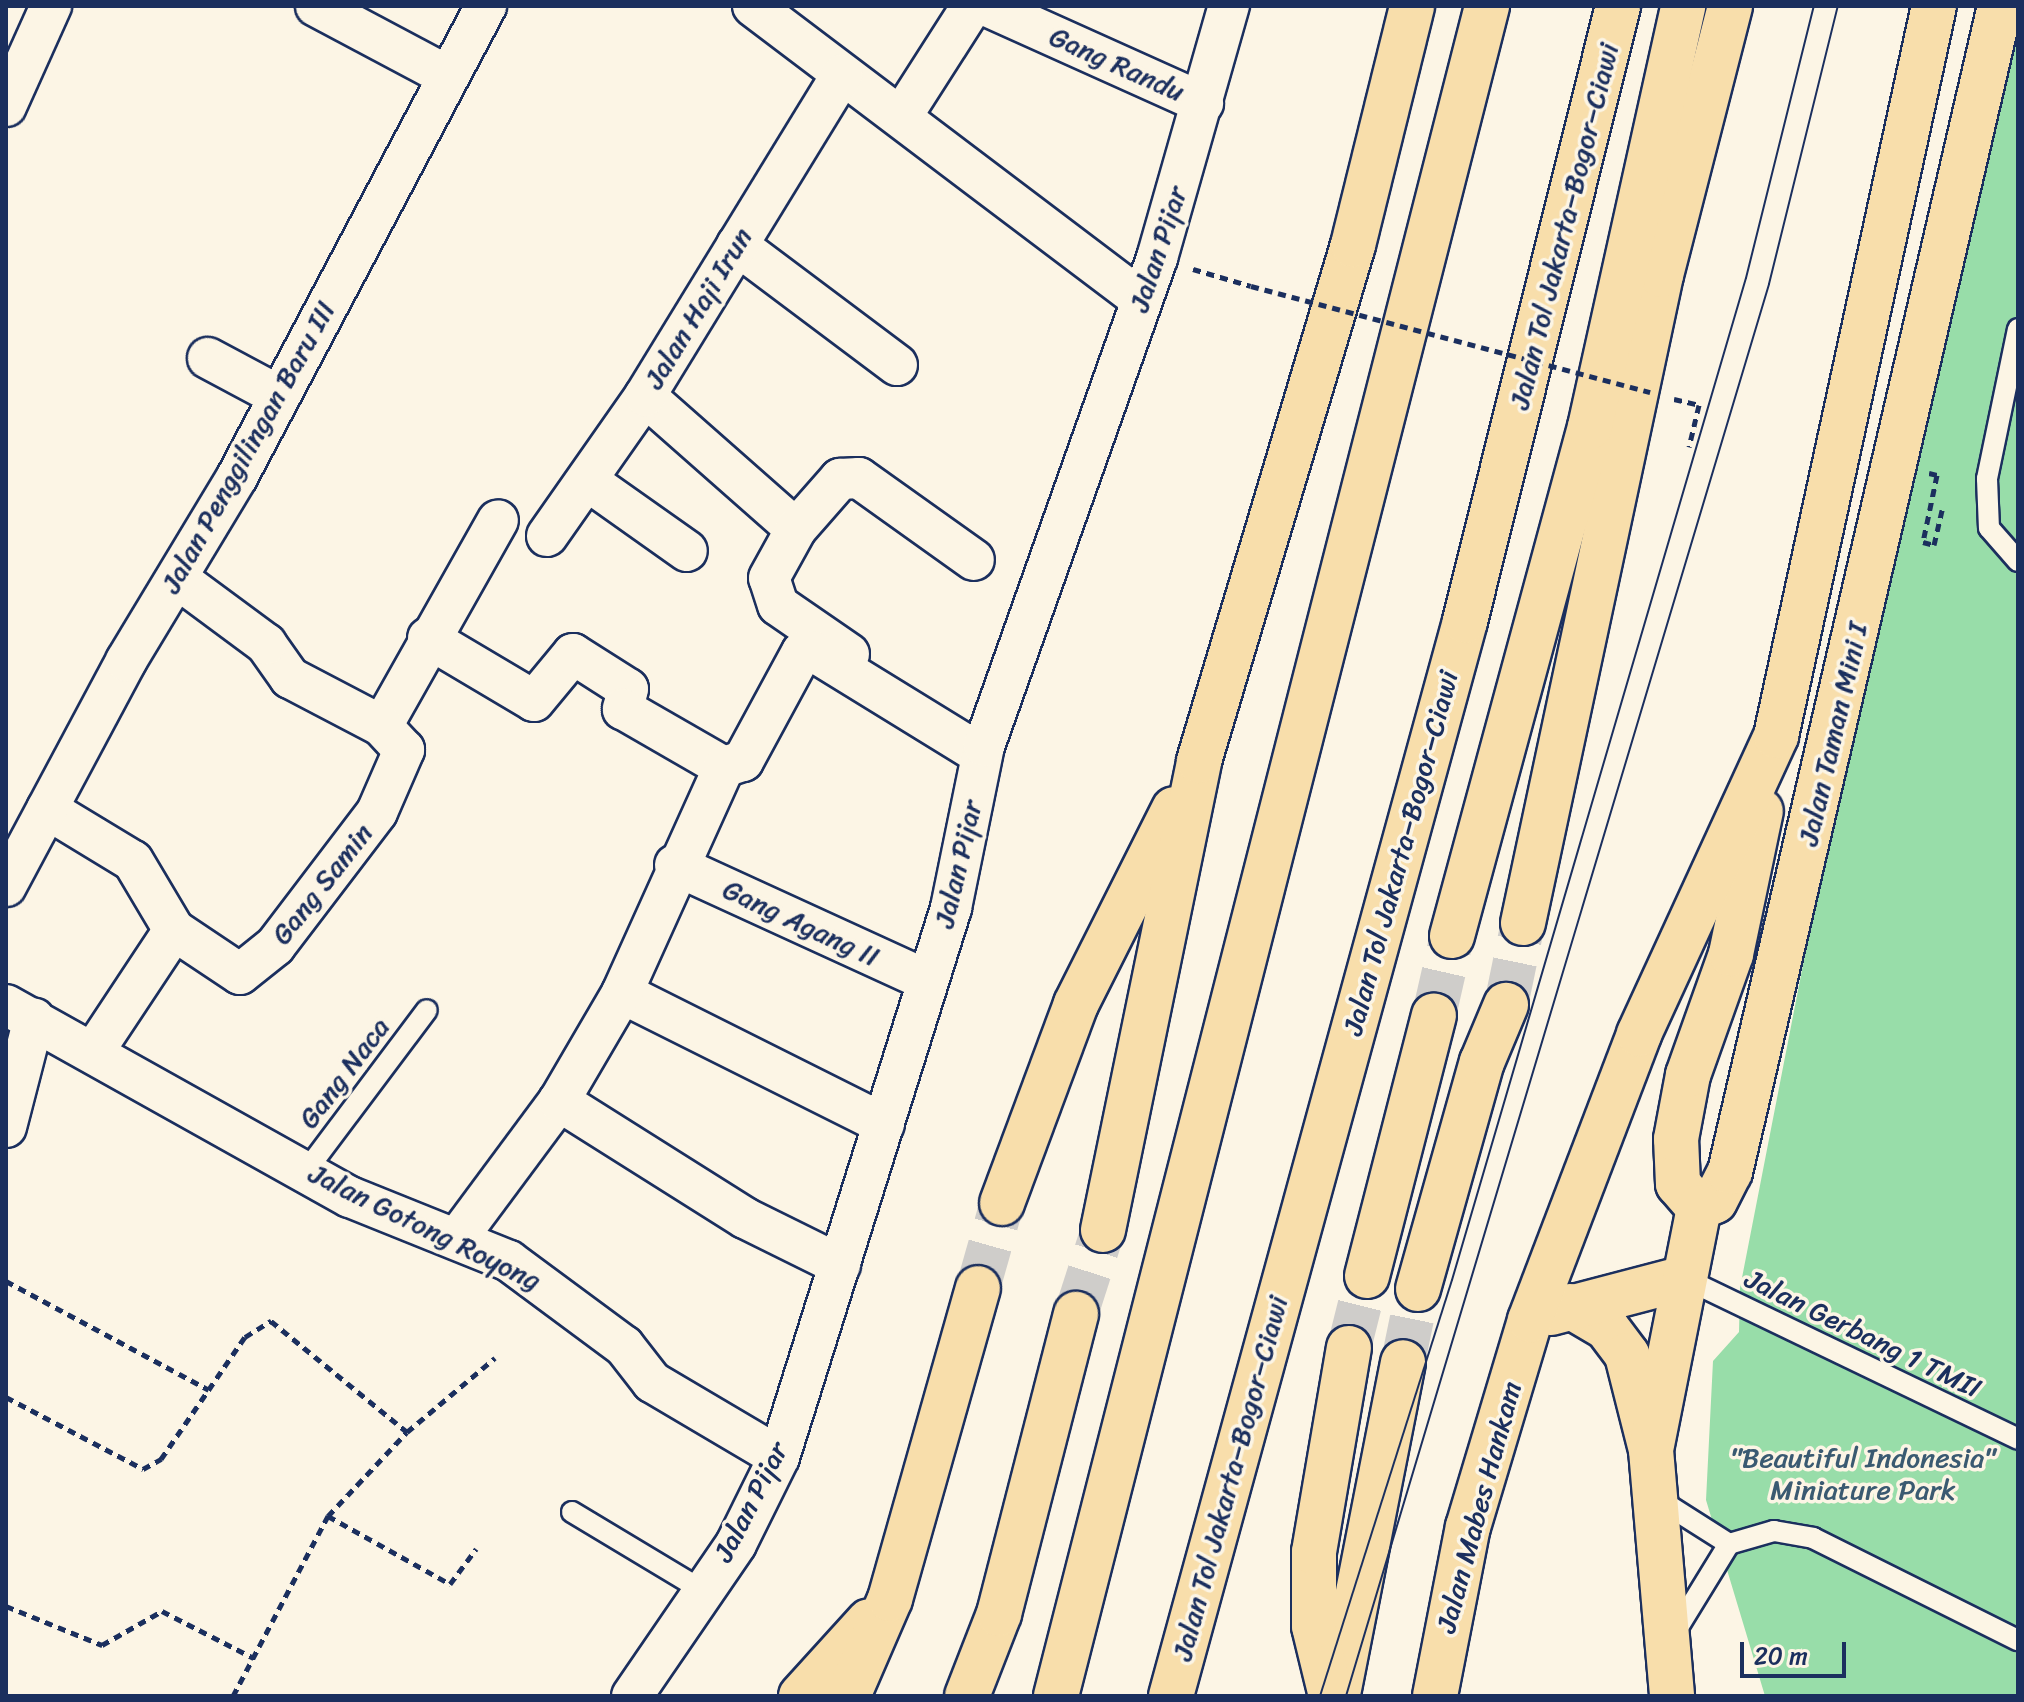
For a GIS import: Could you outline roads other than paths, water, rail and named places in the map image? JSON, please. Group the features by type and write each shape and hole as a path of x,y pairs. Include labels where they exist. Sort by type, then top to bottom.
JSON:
{"main road":[{"path":"1103,1230 1199,761 1353,245 1412,6"},
{"path":"1056,1696 1487,6"},
{"name":"Jalan Tol Jakarta–Bogor–Ciawi","path":"1171,1696 1465,621 1618,6"},
{"path":"1452,936 1590,427 1683,6"},
{"path":"1523,923 1661,275 1730,6"},
{"name":"Jalan Taman Mini I","path":"1550,1313 1639,1034 1776,736 1934,6"},
{"name":"Jalan Taman Mini I","path":"1699,1208 1715,1201 1730,1172 2000,6"},
{"path":"1651,1450 1699,1208 1678,1184 1676,1139 1688,1075 1731,954 1776,736"},
{"path":"1002,1203 1076,1004 1199,761"},
{"path":"1418,1289 1482,1062 1506,1005"},
{"path":"1367,1276 1434,1015"},
{"path":"1550,1313 1684,1278"},
{"path":"848,1696 890,1599 978,1288"},
{"path":"1550,1313 1607,1328 1627,1355 1651,1450 1665,1654 1672,1696"},
{"name":"Jalan Mabes Hankam","path":"1435,1696 1468,1527 1550,1313"},
{"path":"967,1696 999,1614 1076,1314"},
{"path":"1331,1696 1314,1626 1314,1552 1349,1348"},
{"path":"1338,1696 1403,1362"},
{"path":"801,1696 890,1599"}],"street":[{"path":"6,106 51,6"},
{"path":"316,6 446,75"},
{"name":"Jalan Penggilingan Baru III","path":"6,886 279,396 446,75 486,6"},
{"path":"753,6 1141,299"},
{"path":"901,117 972,6"},
{"name":"Gang Randu","path":"987,6 1203,103"},
{"name":"Jalan Pijar","path":"632,1696 736,1544 779,1457 928,981 983,751 1157,258 1229,6"},
{"name":"Jalan Haji Irun","path":"547,536 645,396 842,75"},
{"path":"737,245 897,365"},
{"path":"208,358 279,396"},
{"path":"645,396 796,529"},
{"path":"974,560 859,478 840,479 796,529 769,578 778,605 983,751"},
{"path":"588,481 687,551"},
{"path":"178,579 266,644 290,678 382,726 428,638 498,520"},
{"path":"428,638 534,701 573,654 628,689 623,709 724,767"},
{"path":"458,1237 559,1101 622,993 675,865 724,767 743,761 802,652 813,651 983,751"},
{"name":"Gang Samin","path":"47,809 133,861 174,930 240,974 275,946 337,855 359,844 400,768 404,750 382,726"},
{"name":"Gang Agang II","path":"675,865 928,981"},
{"path":"94,1051 174,930"},
{"path":"622,993 884,1124"},
{"path":"6,1127 20,1012"},
{"name":"Jalan Gotong Royong","path":"20,1012 350,1197 458,1237 558,1291 624,1346 652,1382 779,1457"},
{"path":"559,1101 675,1176 840,1265"}],"lane":[{"path":"2018,329 1987,479 1989,528 2018,561"},
{"name":"Gang Naca","path":"306,1171 427,1010"},
{"name":"Jalan Gerbang 1 TMII","path":"1684,1278 2018,1439"},
{"path":"1655,1497 1729,1544"},
{"path":"572,1512 702,1590"},
{"path":"1665,1654 1729,1544 1774,1531 1813,1538 2018,1640"}],"tunnel":[{"path":"1506,1005 1523,923"},
{"path":"1434,1015 1452,936"},
{"path":"978,1288 1002,1203"},
{"path":"1076,1314 1103,1230"},
{"path":"1349,1348 1367,1276"},
{"path":"1403,1362 1418,1289"}],"tram line":[{"path":"1320,1696 1452,1280 1746,278 1814,6"},
{"path":"1346,1696 1769,284 1838,6"}],"park label":[{"name":"\"Beautiful Indonesia\" Miniature Park","path":"1863,1474"}]}
